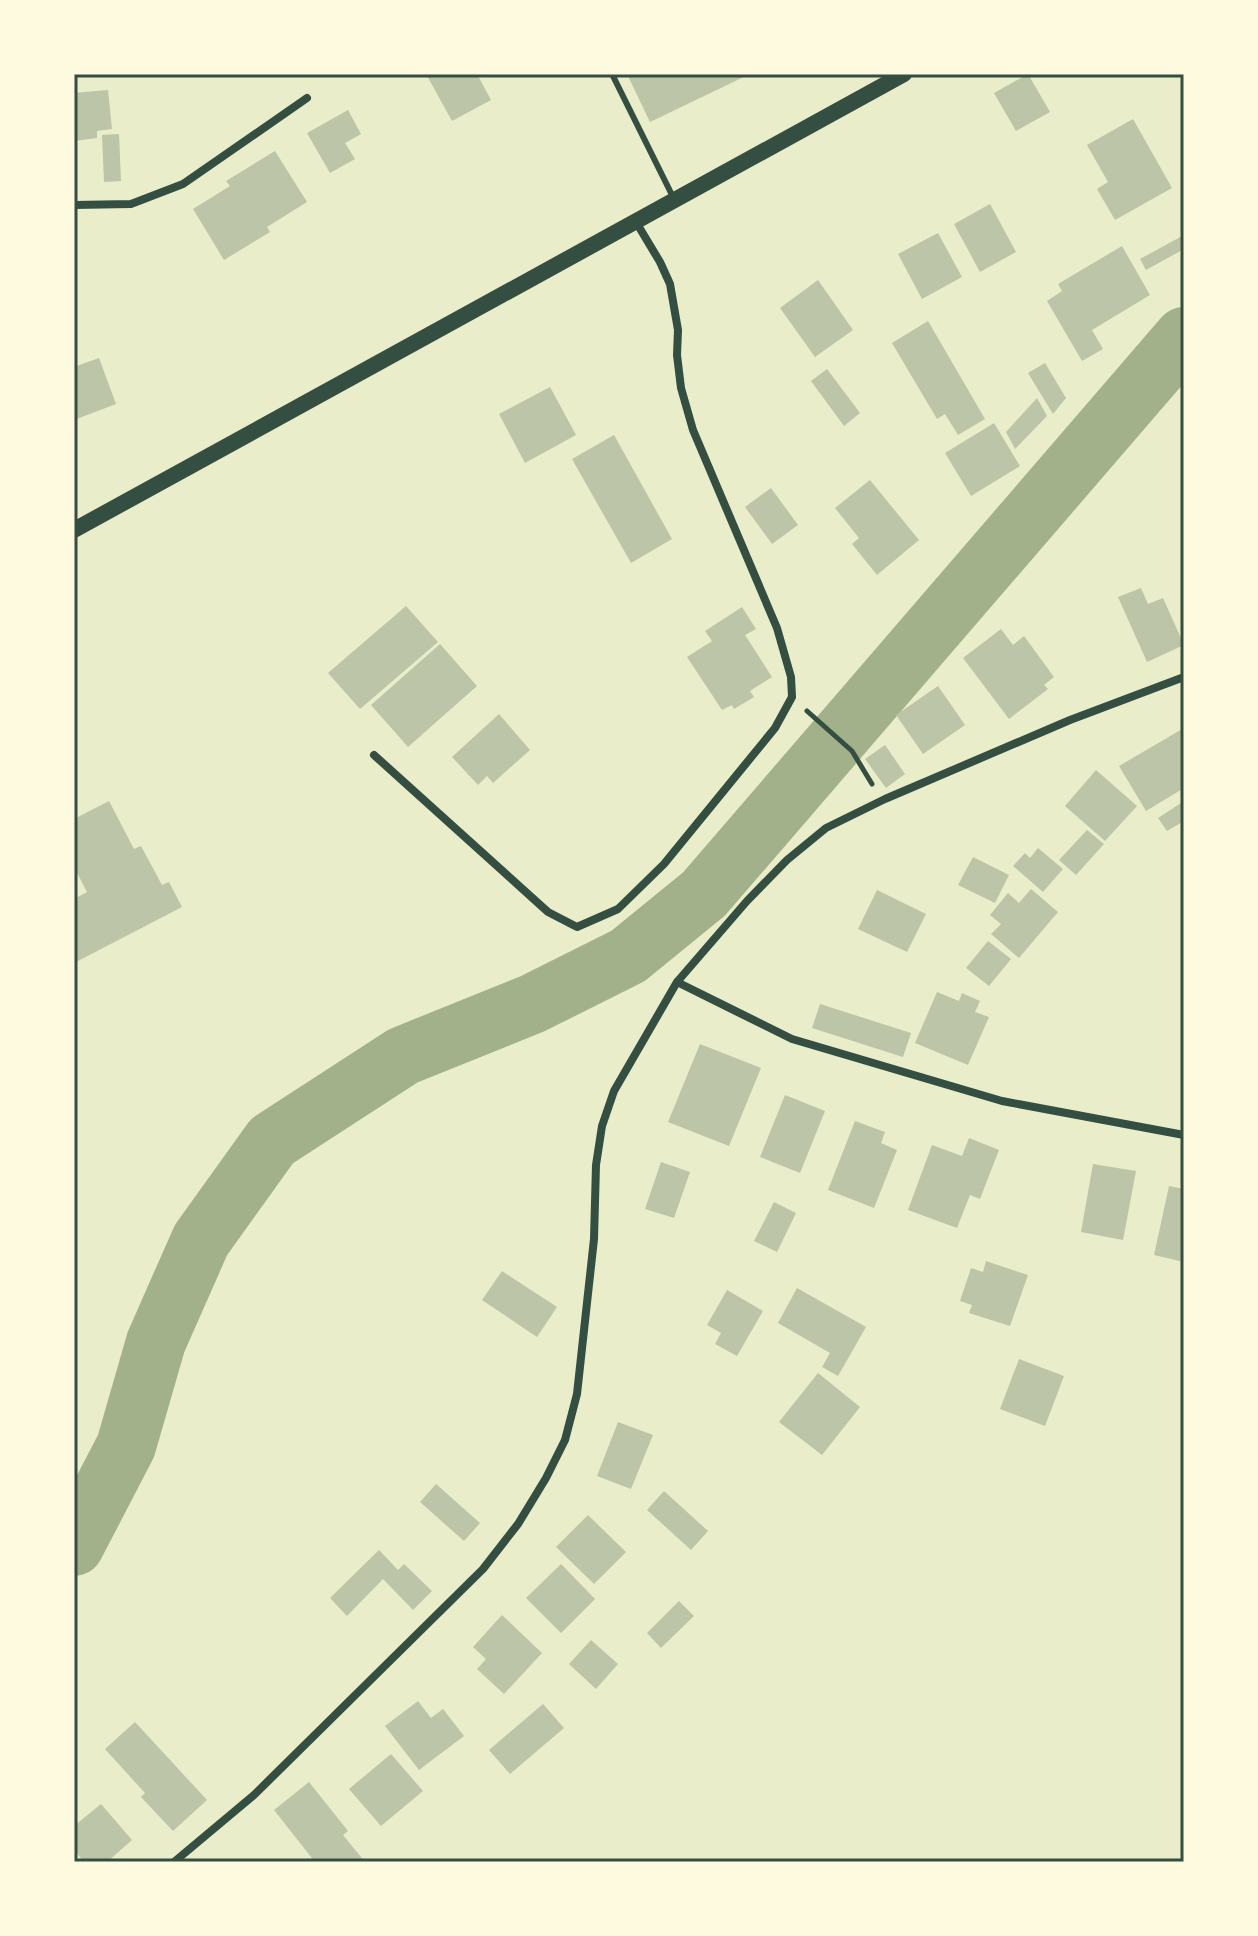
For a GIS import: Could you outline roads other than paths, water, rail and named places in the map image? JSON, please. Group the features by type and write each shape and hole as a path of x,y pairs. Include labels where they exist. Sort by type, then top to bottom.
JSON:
{"main road":[{"path":"74,530 904,74"}],"street":[{"path":"74,205 131,204 183,184 307,98"},
{"path":"374,755 548,912 577,927 618,909 664,864 775,728 792,697 791,677 777,628 693,430 681,388 678,330 670,284 635,221"},
{"path":"174,1862 254,1795 483,1569 518,1524 546,1478 565,1440 577,1394 594,1239 596,1165 602,1126 614,1091 677,982 747,901 787,860 826,828 1070,720 1184,677"},
{"path":"677,982 792,1039 1002,1101 1184,1135"}],"lane":[{"path":"612,74 675,201"}],"waterway":[{"path":"74,1546 126,1446 156,1342 201,1240 272,1141 403,1056 532,1004 628,956 704,894 1184,337"}]}
